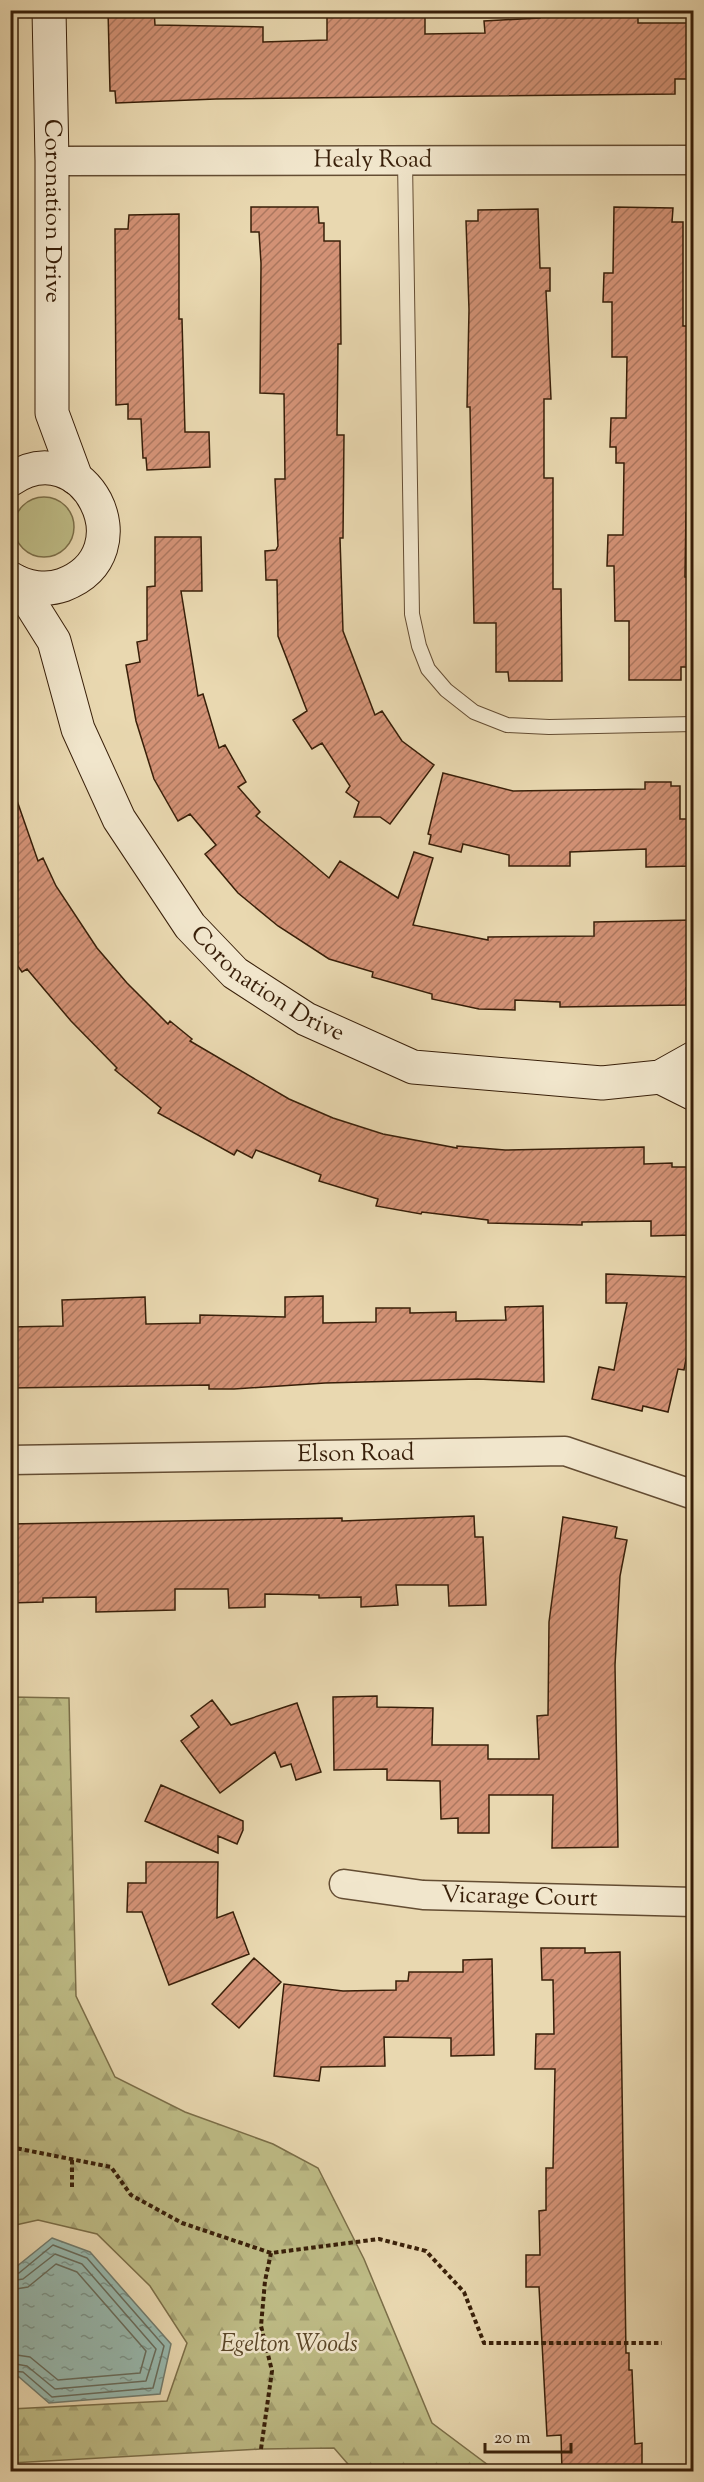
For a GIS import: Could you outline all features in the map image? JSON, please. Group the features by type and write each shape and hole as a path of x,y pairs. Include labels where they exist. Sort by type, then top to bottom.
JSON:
{"street":[{"name":"Coronation Drive","path":"49,10 52,161 52,412 76,478"},
{"name":"Healy Road","path":"52,161 693,160"},
{"name":"Coronation Drive","path":"14,477 52,412"},
{"path":"14,477 47,468 76,478 97,500 102,514 104,530 96,558 75,580 54,641"},
{"name":"Coronation Drive","path":"14,580 54,641 78,729 119,819 190,926 235,973 306,1019 413,1067 602,1083 660,1077 693,1058"},
{"path":"14,580 47,588 75,580"},
{"path":"660,1077 693,1094"},
{"name":"Elson Road","path":"10,1460 565,1451 693,1495"},
{"name":"Vicarage Court","path":"344,1884 423,1895 693,1902"}],"lane":[{"path":"405,161 412,614 419,646 428,669 446,690 474,712 507,725 549,727 693,724"}],"path":[{"path":"10,2147 111,2167 131,2195 182,2223 271,2253 379,2240 426,2251 464,2292 484,2343 662,2343"},
{"path":"72,2160 72,2190"},
{"path":"261,2449 272,2371 261,2326 265,2282 271,2253"}],"green space":[{"path":"44,497 61,502 69,510 74,527 69,544 61,552 44,557 27,552 19,544 14,527 19,510 27,502"},
{"name":"Egelton Woods","path":"11,1697 69,1698 76,1996 115,2077 185,2112 273,2144 318,2168 364,2259 432,2423 496,2471 354,2471 334,2448 261,2449 11,2463 11,2409 167,2401 187,2343 150,2286 97,2234 38,2220 11,2226"}],"water":[{"path":"52,2238 90,2252 171,2344 160,2394 49,2403 19,2377 11,2377 11,2267 16,2267"}],"building":[{"path":"108,10 154,10 155,25 263,27 263,42 327,40 327,16 379,15 379,13 400,13 400,10 425,10 425,34 485,33 484,21 540,18 540,13 638,13 638,23 691,23 691,79 675,79 675,94 216,99 116,103 115,91 110,91"},
{"path":"251,207 318,207 319,223 324,223 324,241 340,241 341,344 338,344 337,435 344,435 343,538 340,538 343,631 375,715 382,711 402,741 434,765 390,824 380,817 354,817 359,802 346,792 350,786 322,743 312,749 293,720 307,711 278,636 277,580 266,580 265,551 276,550 278,546 275,479 285,479 284,394 260,393 261,263 259,232 251,232"},
{"path":"614,207 673,208 672,222 683,222 683,326 687,326 687,482 689,482 685,577 690,577 690,667 681,667 681,680 629,680 629,621 615,621 614,566 607,566 608,535 623,535 624,463 616,463 616,447 610,447 611,418 626,418 627,357 612,357 612,302 603,302 604,273 613,273"},
{"path":"538,209 540,268 550,268 550,291 546,291 551,399 544,399 544,478 553,478 553,589 561,589 562,681 509,681 508,672 496,672 496,623 474,623 470,407 467,407 469,310 466,221 478,221 478,210"},
{"path":"179,214 179,319 182,319 185,432 209,432 210,467 147,470 146,458 143,458 141,419 128,419 128,404 116,405 115,229 128,229 129,215"},
{"path":"155,537 201,537 202,591 181,591 198,696 203,694 219,748 225,745 246,782 238,787 260,812 256,816 329,878 340,861 398,898 414,852 433,858 413,925 488,940 488,937 594,936 594,922 693,920 693,988 686,988 686,1005 560,1007 560,1002 515,1000 515,1010 479,1009 432,999 432,994 372,977 373,972 329,959 278,926 238,893 205,854 216,845 190,814 178,821 154,779 136,721 126,665 140,662 137,642 147,640 147,587 155,586"},
{"path":"443,773 513,791 645,789 645,782 671,782 671,786 680,786 680,819 692,819 693,866 646,867 646,849 570,852 570,866 509,866 509,855 463,844 461,852 429,844 431,835 428,834"},
{"path":"10,792 14,792 38,861 43,858 56,886 97,948 127,983 168,1024 170,1021 192,1039 190,1041 289,1099 333,1118 383,1134 457,1148 457,1146 505,1150 644,1147 644,1164 672,1163 672,1167 693,1167 693,1235 651,1236 651,1221 582,1222 582,1225 488,1223 488,1220 422,1212 421,1214 376,1206 378,1199 319,1181 321,1175 256,1150 252,1158 237,1150 234,1155 158,1113 161,1108 115,1070 117,1068 71,1021 27,969 22,972 10,955"},
{"path":"606,1274 693,1277 693,1322 684,1370 678,1369 668,1412 643,1406 642,1411 592,1399 599,1367 614,1370 627,1303 606,1303"},
{"path":"323,1296 323,1323 376,1322 376,1308 410,1308 410,1313 456,1312 456,1321 506,1320 505,1307 543,1306 544,1382 478,1379 325,1383 234,1389 209,1389 209,1385 10,1388 10,1327 63,1326 62,1300 145,1297 146,1324 200,1323 200,1315 285,1317 285,1297"},
{"path":"474,1516 475,1537 483,1537 486,1605 449,1606 448,1585 396,1585 398,1605 361,1607 361,1597 319,1598 319,1595 265,1594 265,1607 229,1608 228,1589 175,1589 175,1610 96,1612 96,1597 43,1598 43,1602 10,1603 10,1524 342,1518 342,1521"},
{"path":"563,1517 617,1527 615,1538 627,1540 620,1576 615,1665 618,1847 552,1848 553,1795 489,1795 489,1833 458,1833 458,1818 441,1819 440,1781 387,1780 387,1769 334,1770 333,1697 377,1696 377,1707 433,1708 432,1745 488,1745 488,1759 539,1759 537,1716 548,1715 549,1622"},
{"path":"212,1700 231,1725 297,1703 321,1772 296,1780 291,1764 281,1767 275,1752 220,1793 181,1741 199,1727 191,1716"},
{"path":"161,1785 243,1821 243,1830 237,1844 218,1836 218,1853 145,1821"},
{"path":"146,1862 218,1862 217,1918 233,1912 249,1954 169,1985 142,1912 127,1912 128,1883 146,1883"},
{"path":"541,1948 585,1948 585,1953 620,1952 626,2353 629,2353 629,2370 632,2370 635,2444 642,2443 642,2468 562,2472 561,2435 547,2436 539,2287 526,2287 526,2255 540,2255 539,2211 546,2210 546,2168 553,2168 555,2069 535,2069 536,2034 554,2034 553,1980 542,1980"},
{"path":"254,1958 281,1982 239,2028 212,2004"},
{"path":"492,1959 494,2055 451,2056 451,2038 384,2037 385,2066 321,2067 319,2081 274,2076 284,1984 343,1991 396,1990 396,1981 408,1981 409,1972 463,1972 463,1960"}]}
